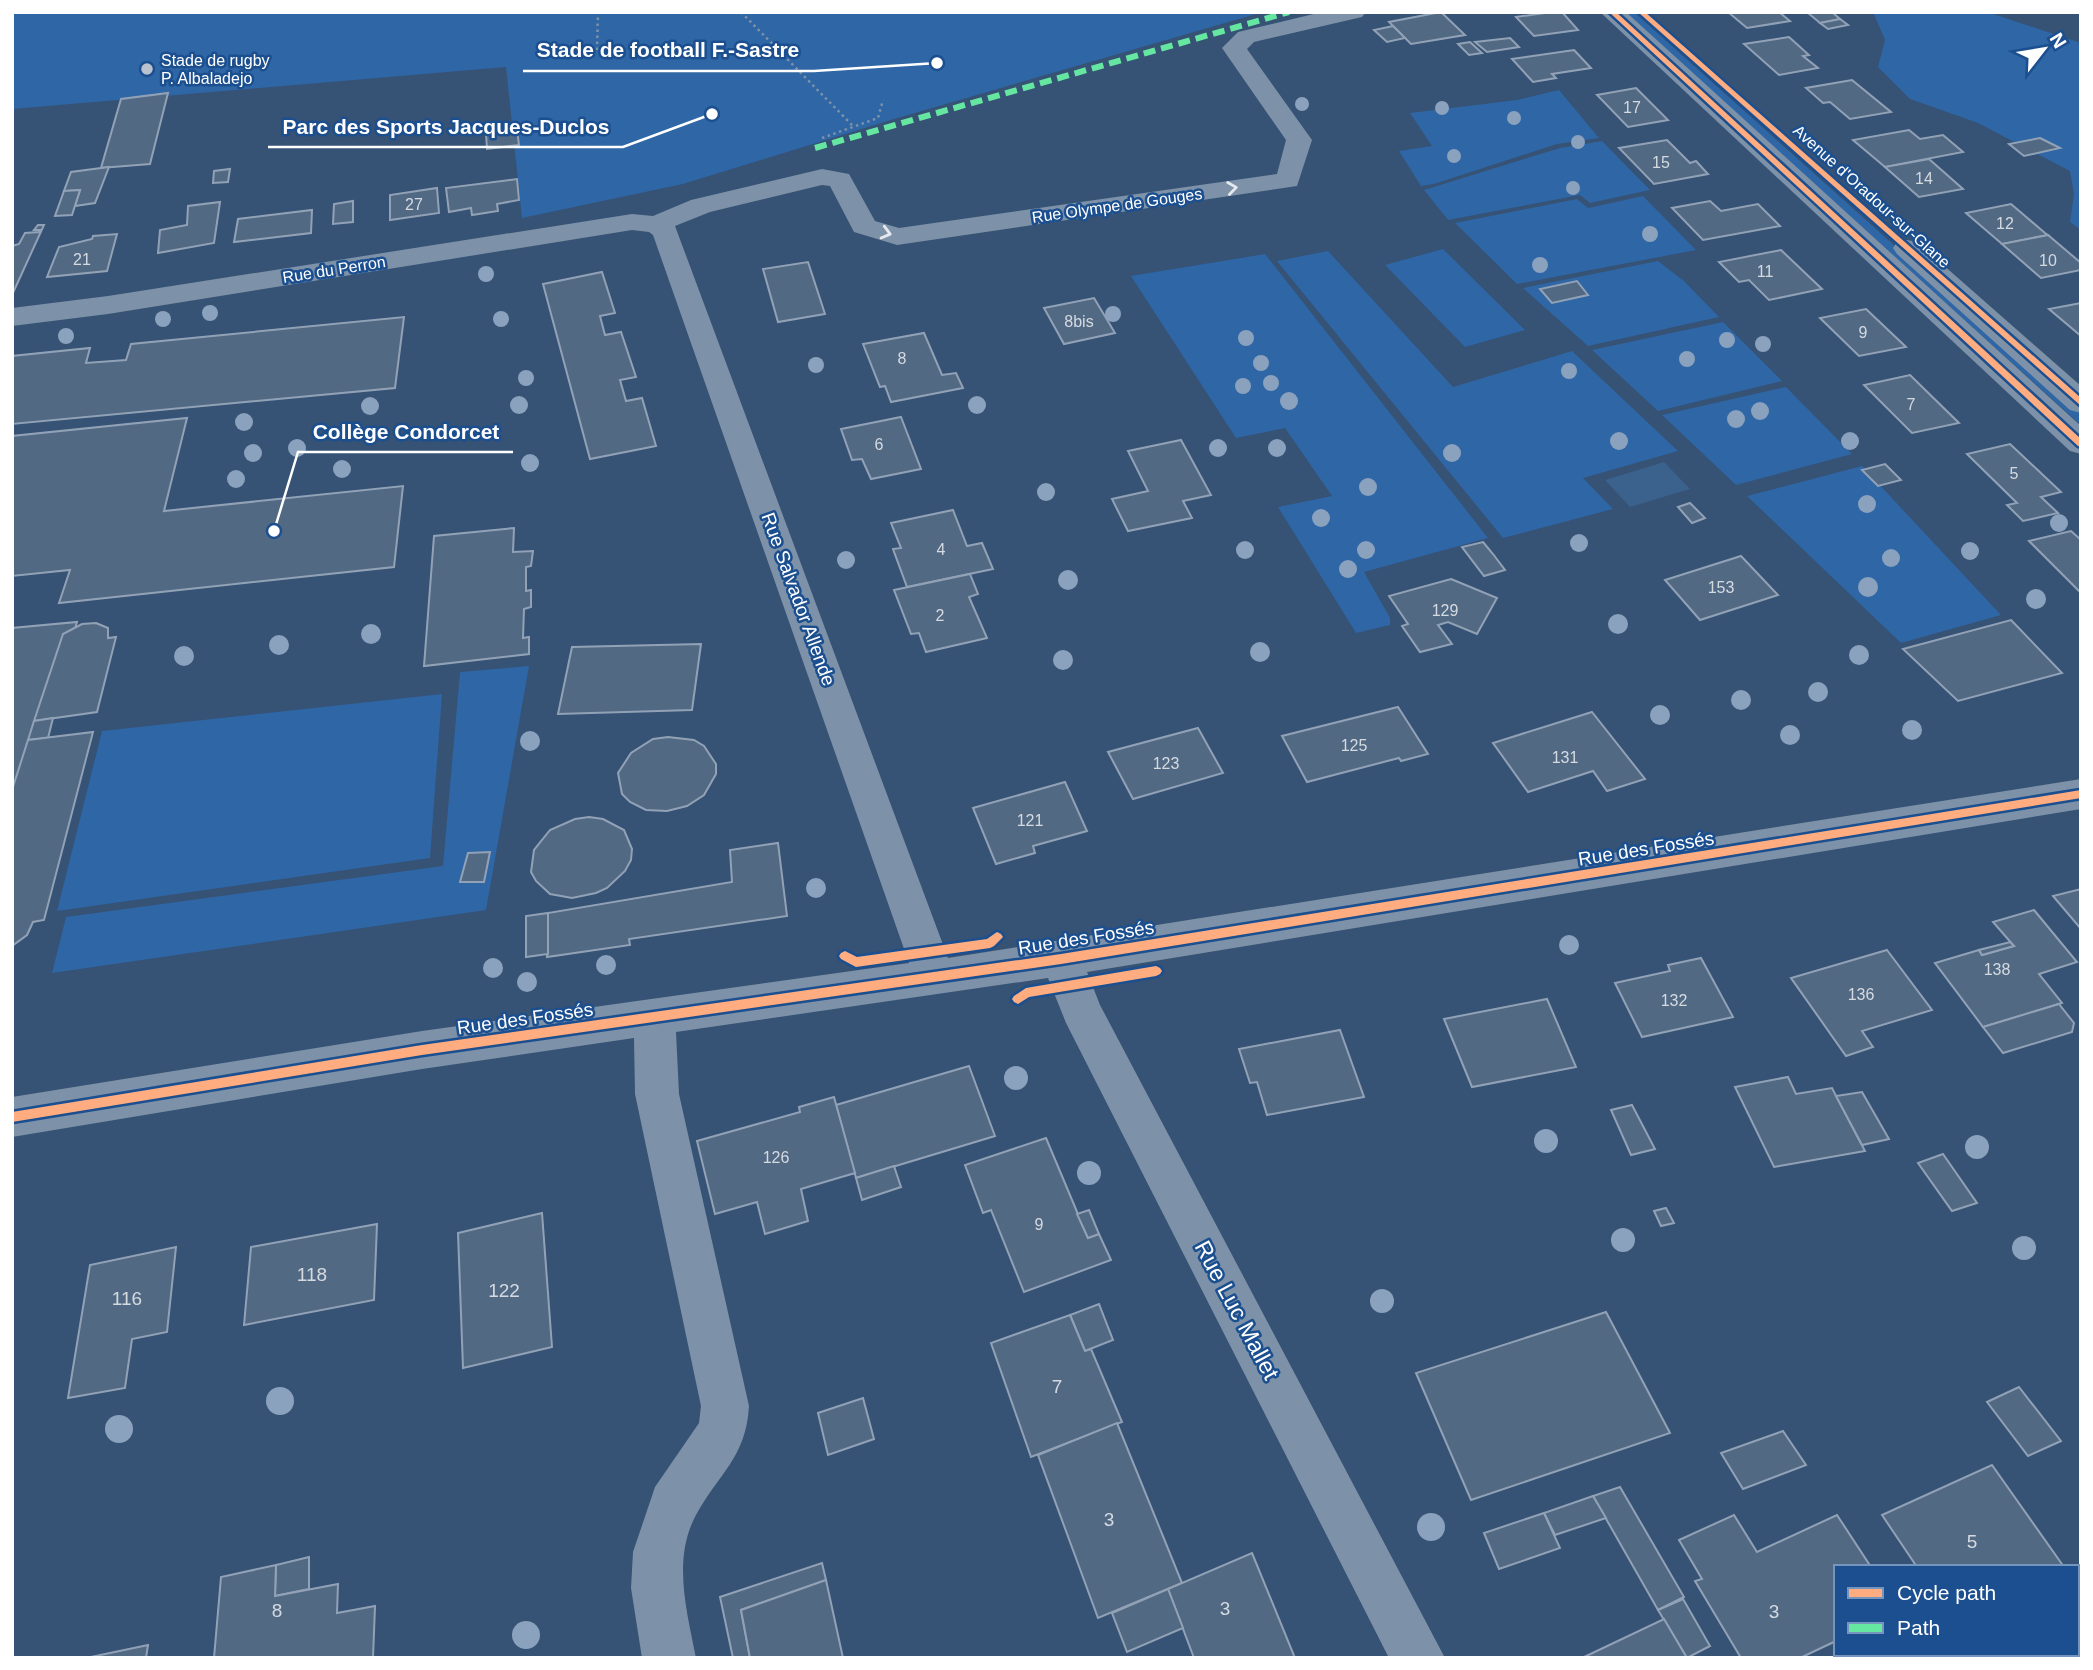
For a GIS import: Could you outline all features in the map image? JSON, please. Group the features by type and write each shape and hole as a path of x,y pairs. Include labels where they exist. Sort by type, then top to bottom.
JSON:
{"street":[{"name":"Rue Olympe de Gouges","path":"656,224 701,206 822,177 840,180 864,226 897,237 1288,180 1299,140 1234,48 1246,37 1354,12"},
{"path":"1612,12 2081,444"},
{"name":"Avenue d'Oradour-sur-Glane","path":"1641,12 2081,403"},
{"name":"Rue du Perron","path":"12,317 108,305 632,222 656,224"},
{"name":"Rue Salvador Allende","path":"656,224 665,231 925,946 933,978"},
{"name":"Rue des Fossés","path":"12,1117 422,1050 1061,959 2081,794"},
{"name":"Rue Luc Mallet","path":"1061,959 1081,1010 1418,1658"},
{"path":"655,1017 657,1094 725,1406 723,1431 673,1505 659,1552 657,1588 669,1658"}],"path":[{"path":"597,50 598,12"},
{"path":"741,12 853,126 878,118 883,100"}],"shaded area":[{"path":"12,12 1263,12 894,119 683,184 522,218 506,67 12,109"},
{"path":"1622,12 1634,12 2081,413 2081,425"},
{"path":"1873,12 1987,12 2081,43 2081,230 2070,222 2074,194 2070,171 1978,123 1910,99 1878,67 1885,40"},
{"path":"1559,90 1599,138 1557,144 1421,186 1399,151 1432,146 1410,113 1517,100"},
{"path":"1602,141 1650,190 1590,203 1580,195 1448,220 1424,190 1560,148"},
{"path":"1643,196 1696,250 1517,284 1455,223 1577,199 1588,208"},
{"path":"1443,249 1525,330 1465,347 1385,265"},
{"path":"1328,251 1453,387 1572,351 1678,451 1583,478 1613,509 1503,538 1277,261"},
{"path":"1265,254 1488,538 1364,572 1390,618 1390,625 1356,633 1278,507 1332,496 1285,428 1236,438 1131,276"},
{"path":"1658,261 1684,281 1719,317 1588,346 1523,288"},
{"path":"1723,322 1782,381 1658,411 1592,350"},
{"path":"1786,387 1852,454 1736,485 1662,415"},
{"path":"1664,462 1690,489 1630,507 1605,480"},
{"path":"1862,466 2001,615 1901,643 1747,496"},
{"path":"529,666 486,910 52,973 66,917 443,866 460,672"},
{"path":"442,694 430,858 57,911 102,731"}],"building":[{"path":"1441,12 1465,35 1411,44 1389,22"},
{"path":"1562,12 1578,30 1534,36 1516,17"},
{"path":"1728,12 1779,12 1790,21 1747,28"},
{"path":"1832,12 1840,19 1820,23 1808,13"},
{"path":"1840,19 1848,25 1828,29 1820,23"},
{"path":"1393,26 1405,38 1387,42 1374,30"},
{"path":"1789,37 1809,55 1803,56 1818,68 1779,75 1744,44"},
{"path":"1510,38 1519,47 1487,52 1475,42"},
{"path":"1470,42 1482,53 1469,55 1458,44"},
{"path":"1574,50 1591,68 1552,74 1556,78 1533,82 1512,59"},
{"path":"1852,80 1891,112 1850,119 1830,102 1823,103 1806,88"},
{"path":"1636,88 1668,120 1628,127 1597,95"},
{"path":"168,93 150,164 101,168 121,99"},
{"path":"517,130 519,145 487,149 486,134"},
{"path":"1909,130 1920,139 1943,135 1963,152 1885,167 1853,140"},
{"path":"2040,138 2060,148 2024,156 2009,144"},
{"path":"1667,140 1690,163 1696,161 1708,174 1654,184 1619,148"},
{"path":"1929,159 1963,189 1919,197 1885,167"},
{"path":"109,167 95,203 75,206 80,190 64,191 71,172"},
{"path":"230,169 228,182 213,183 214,171"},
{"path":"517,179 519,200 497,204 498,211 472,215 471,208 449,212 446,188"},
{"path":"437,188 439,213 390,220 390,195"},
{"path":"80,190 72,215 55,216 64,191"},
{"path":"353,201 353,222 333,224 334,204"},
{"path":"1710,201 1721,211 1758,204 1780,226 1703,240 1672,208"},
{"path":"220,202 214,243 158,253 160,230 187,225 188,206"},
{"path":"2011,204 2048,235 2002,244 1966,213"},
{"path":"312,210 311,233 234,242 238,219"},
{"path":"38,225 44,225 12,295 12,246 19,244 25,233 39,232 40,230 34,230"},
{"path":"117,234 107,271 47,277 59,247 92,239 93,236"},
{"path":"2048,235 2081,263 2081,270 2041,278 2002,244"},
{"path":"1781,250 1822,289 1769,300 1749,280 1739,282 1719,262"},
{"path":"808,262 825,314 778,322 763,269"},
{"path":"602,272 615,313 600,316 605,335 621,332 636,377 620,380 626,401 642,398 656,446 590,459 543,284"},
{"path":"1577,281 1588,295 1552,303 1540,289"},
{"path":"1094,298 1115,333 1064,344 1044,308"},
{"path":"2081,303 2081,336 2049,309"},
{"path":"1866,309 1906,347 1859,356 1820,318"},
{"path":"404,317 395,388 12,424 12,356 90,348 86,363 126,360 131,344"},
{"path":"924,333 942,375 956,373 963,388 891,402 885,386 880,387 863,344"},
{"path":"1910,375 1959,423 1912,433 1864,385"},
{"path":"901,417 921,469 871,479 862,459 852,460 841,429"},
{"path":"187,418 164,511 403,486 394,567 59,603 70,570 12,576 12,436"},
{"path":"1181,440 1211,495 1183,501 1192,518 1128,531 1112,499 1148,491 1128,451"},
{"path":"2010,444 2061,492 2041,497 2058,513 2023,521 2007,505 2017,503 1967,454"},
{"path":"1885,464 1901,480 1878,486 1862,470"},
{"path":"1690,503 1705,518 1692,523 1678,507"},
{"path":"953,510 967,546 982,543 993,569 907,587 893,549 901,548 891,523"},
{"path":"514,528 513,552 533,551 531,566 526,567 526,591 531,590 531,607 524,609 523,638 529,637 529,654 424,666 434,536"},
{"path":"2071,531 2081,540 2081,593 2029,541"},
{"path":"1483,542 1505,570 1484,576 1462,547"},
{"path":"1741,556 1778,595 1700,620 1665,580"},
{"path":"970,574 978,594 969,597 987,638 926,652 919,633 911,634 894,590"},
{"path":"1451,579 1497,598 1477,634 1448,622 1438,625 1452,644 1420,652 1402,626 1408,624 1389,596"},
{"path":"2011,620 2062,673 1958,701 1903,649"},
{"path":"77,622 12,836 12,628"},
{"path":"96,623 108,628 108,638 116,637 97,712 34,721 63,634 82,624"},
{"path":"701,644 692,710 558,714 572,647"},
{"path":"1398,707 1428,754 1401,761 1399,758 1307,782 1282,736"},
{"path":"1592,712 1645,779 1607,791 1593,771 1528,792 1493,743"},
{"path":"53,718 48,738 28,740 34,721"},
{"path":"1198,728 1223,773 1133,799 1108,752"},
{"path":"93,732 44,920 33,922 27,935 12,946 12,790 28,740"},
{"path":"668,737 694,740 704,746 716,764 716,774 704,795 687,806 667,811 646,810 630,802 622,794 618,773 631,753 653,739"},
{"path":"1065,782 1087,831 1033,846 1035,853 996,864 973,808"},
{"path":"575,819 603,819 624,830 632,849 631,860 625,871 607,888 596,893 572,898 550,894 531,872 534,850 550,830"},
{"path":"778,843 787,916 629,939 630,945 547,957 548,913 732,882 730,850"},
{"path":"490,852 484,882 460,882 468,853"},
{"path":"2081,889 2081,929 2053,896"},
{"path":"2034,910 2077,962 2039,974 2062,1003 1983,1027 1935,963 1979,950 1982,955 2014,946 1993,922"},
{"path":"548,913 548,954 526,957 526,916"},
{"path":"2010,942 2014,946 1982,955 1979,950"},
{"path":"1887,950 1932,1010 1862,1031 1873,1047 1846,1056 1791,978"},
{"path":"1701,958 1733,1017 1642,1037 1615,983 1670,971 1668,965"},
{"path":"1547,999 1576,1067 1472,1087 1444,1019"},
{"path":"2059,1004 2074,1023 2072,1032 2003,1053 1983,1027"},
{"path":"1340,1030 1364,1097 1267,1115 1257,1082 1250,1083 1239,1049"},
{"path":"969,1066 995,1136 856,1178 836,1105"},
{"path":"1788,1077 1796,1094 1832,1088 1865,1151 1774,1167 1735,1087"},
{"path":"1862,1092 1889,1139 1862,1145 1836,1096"},
{"path":"834,1097 855,1173 801,1189 808,1221 765,1234 757,1202 715,1214 697,1141 800,1112 799,1107"},
{"path":"1632,1105 1655,1149 1631,1155 1611,1110"},
{"path":"1046,1138 1088,1238 1099,1234 1111,1260 1024,1292 991,1210 983,1213 965,1165"},
{"path":"1943,1154 1977,1203 1952,1211 1918,1163"},
{"path":"894,1166 901,1187 862,1200 856,1178"},
{"path":"1666,1208 1674,1223 1661,1226 1654,1211"},
{"path":"1089,1210 1099,1234 1088,1238 1077,1214"},
{"path":"542,1213 552,1347 463,1368 458,1233"},
{"path":"377,1224 374,1300 244,1325 251,1247"},
{"path":"176,1247 167,1332 132,1339 125,1388 68,1398 90,1265"},
{"path":"1099,1304 1113,1340 1085,1351 1070,1315"},
{"path":"1606,1312 1670,1433 1471,1500 1416,1373"},
{"path":"1070,1315 1085,1351 1091,1349 1122,1422 1031,1457 991,1343"},
{"path":"2019,1387 2061,1441 2028,1456 1987,1402"},
{"path":"863,1398 874,1439 828,1455 818,1413"},
{"path":"1117,1423 1182,1583 1098,1618 1038,1455"},
{"path":"1783,1431 1806,1465 1743,1489 1721,1453"},
{"path":"1992,1465 2063,1565 1916,1565 1882,1515"},
{"path":"1620,1487 1684,1597 1658,1610 1593,1496"},
{"path":"1593,1496 1606,1518 1555,1535 1544,1513"},
{"path":"1544,1513 1560,1548 1499,1569 1484,1533"},
{"path":"1734,1515 1757,1552 1837,1515 1870,1565 1834,1565 1834,1642 1800,1658 1741,1658 1695,1581 1702,1579 1679,1540"},
{"path":"1252,1553 1295,1658 1194,1658 1168,1589"},
{"path":"309,1557 309,1589 275,1596 276,1565"},
{"path":"822,1563 826,1580 741,1610 750,1658 733,1658 720,1597"},
{"path":"276,1565 275,1596 338,1584 337,1613 375,1606 373,1658 214,1658 221,1577"},
{"path":"826,1580 843,1658 750,1658 741,1610"},
{"path":"1168,1589 1183,1628 1127,1652 1112,1613"},
{"path":"1683,1599 1710,1646 1687,1658 1658,1610"},
{"path":"1664,1619 1687,1658 1582,1658"},
{"path":"148,1645 146,1658 86,1658"}],"marked path":[{"path":"815,148 1289,12"}],"cycle path":[{"path":"1612,12 2081,444"},
{"path":"1641,12 2081,403"},
{"path":"12,1117 422,1050 1061,959 2081,794"},
{"path":"845,956 856,962 990,943 997,937"},
{"path":"1018,999 1026,993 1156,971"}],"place":[{"name":"Stade de football F.-Sastre","path":"937,63"},
{"name":"Stade de rugby P. Albaladejo","path":"147,69"},
{"name":"Parc des Sports Jacques-Duclos","path":"712,114"},
{"name":"Collège Condorcet","path":"274,531"}]}
